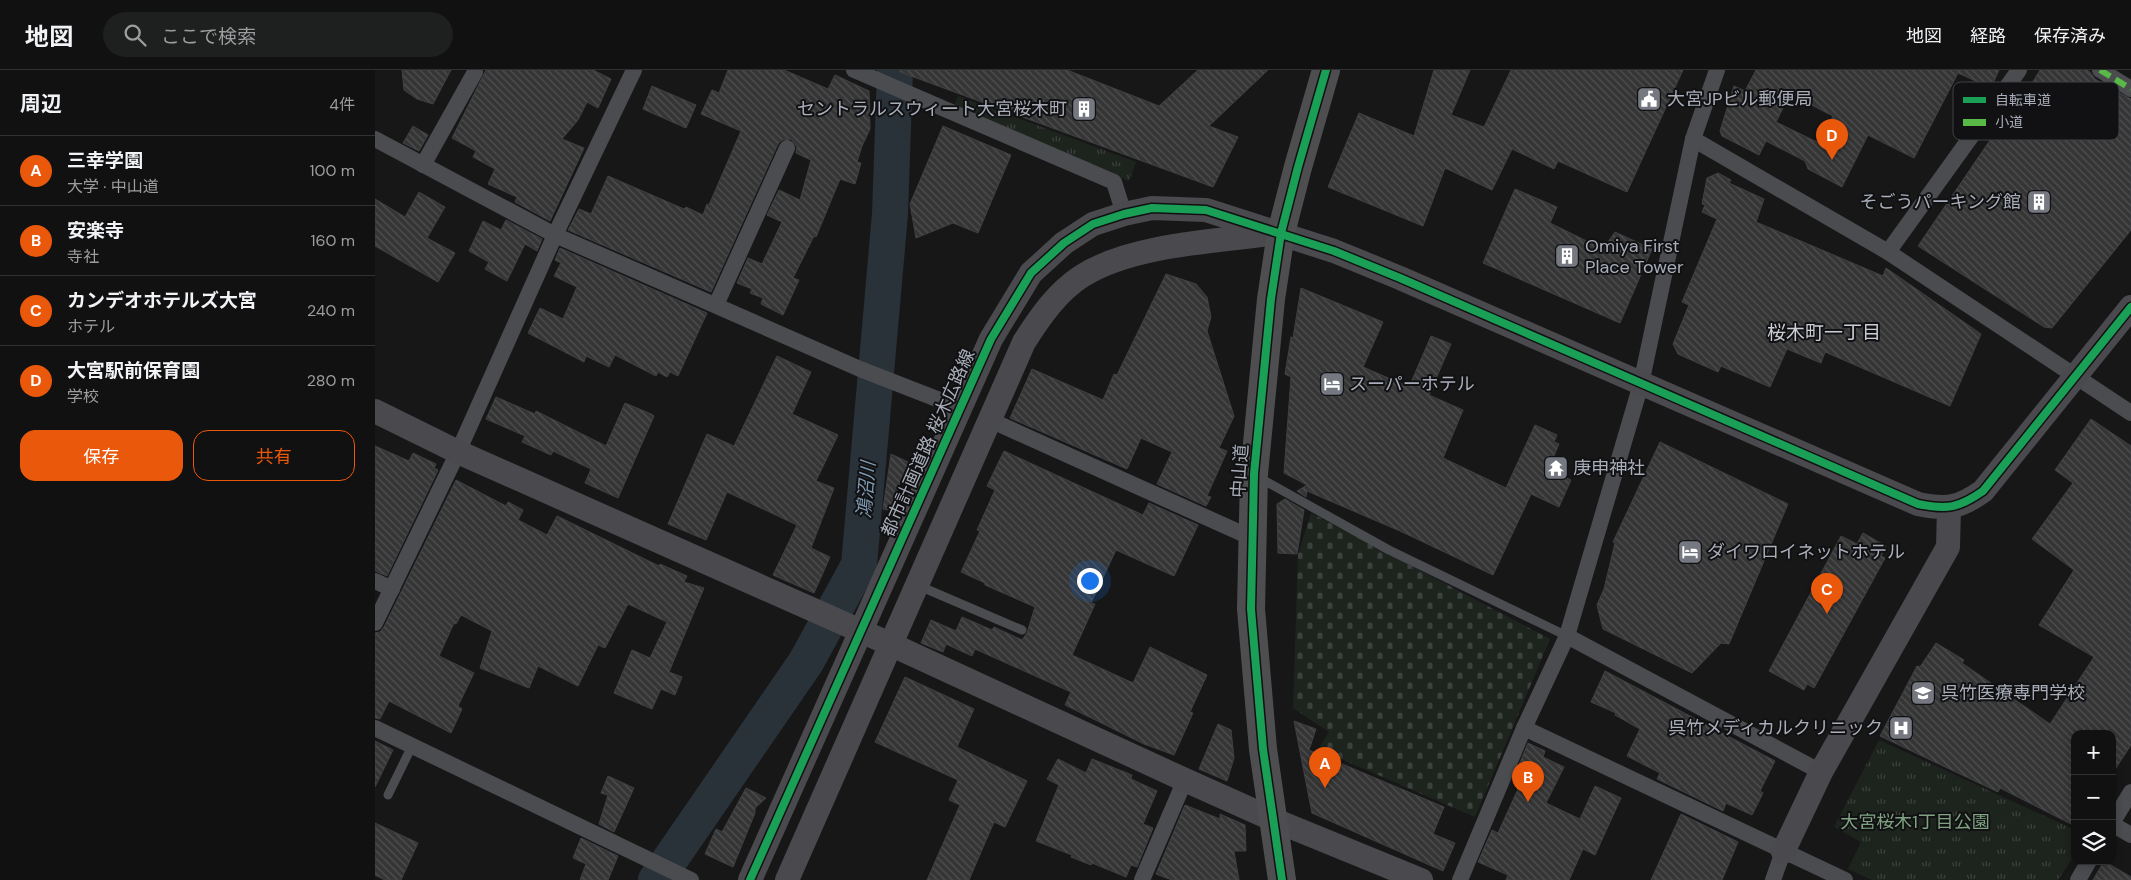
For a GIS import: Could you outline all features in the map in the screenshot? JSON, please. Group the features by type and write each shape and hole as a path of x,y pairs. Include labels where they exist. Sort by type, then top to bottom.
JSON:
{"highway":[{"name":"中山道","path":"1283,880 1272,818 1256,686 1251,619 1254,474 1271,299 1281,233 1298,167 1327,70"}],"street":[{"path":"375,623 459,452 555,235 634,70"},
{"path":"854,70 1114,182 1123,214"},
{"path":"1461,880 1524,728 1567,636 1641,384 1693,139 1717,70"},
{"path":"2010,82 2019,70"},
{"path":"2100,70 2131,89"},
{"path":"423,165 475,72"},
{"path":"375,139 555,235 861,369 960,408"},
{"path":"1693,139 1888,252 2131,413"},
{"path":"1888,252 1969,140"},
{"path":"716,305 787,148"},
{"name":"都市計画道路 桜木広路線","path":"750,880 849,627 960,408 991,339 1031,273 1063,243 1093,224 1123,214 1152,208 1206,210 1334,251 1918,504 1949,508"},
{"path":"787,880 1024,342 1044,310 1081,277 1105,264 1132,254 1281,233"},
{"path":"1773,880 1783,852 1821,772 1948,547 1949,508 1967,502 1983,491 2131,307"},
{"path":"375,411 459,452 890,644 1185,780 1421,880"},
{"path":"990,420 1252,538"},
{"path":"375,581 391,589"},
{"path":"1567,636 1821,772"},
{"path":"375,728 691,880"},
{"path":"1524,728 1845,880"},
{"path":"1142,880 1185,780"},
{"path":"2114,820 2131,792"},
{"path":"2116,826 2131,835"},
{"path":"2078,880 2087,865"}],"lane":[{"path":"1254,474 1389,550 1567,636"},
{"path":"916,585 1022,630"},
{"path":"388,794 412,746"}],"green space":[{"path":"958,96 1136,162 1129,181 954,106"},
{"path":"1311,513 1550,639 1475,817 1318,749 1329,732 1293,708 1298,555"},
{"name":"大宮桜木1丁目公園","path":"1879,740 2071,828 2071,860 2058,880 1872,880 1848,869 1861,842 1834,827"}],"building":[{"path":"402,70 451,70 433,104 417,99 404,90"},
{"path":"486,70 593,70 611,79 598,108 587,102 578,120 562,139 584,148 550,221 515,202 517,197 488,184 495,169 473,157 476,151 452,138"},
{"path":"728,70 784,70 828,89 835,75 869,91 870,129 857,162 861,163 855,184 840,179 816,237 814,236 793,278 799,280 783,315 761,304 763,298 750,293 752,289 737,283 748,258 762,264 782,222 767,215 779,190 800,200 811,160 796,153 797,147 791,139 782,140 778,144 711,292 568,230 579,209 591,214 608,176 684,209 686,207 703,215 741,131 701,114 712,90 719,93"},
{"name":"セントラルスウィート大宮桜木町","path":"900,70 1067,70 1159,106 1198,70 1268,70 1209,126 1238,137 1213,187 900,72"},
{"path":"1434,70 1470,70 1451,115 1484,127 1511,70 1683,70 1627,192 1558,161 1554,169 1512,149 1492,190 1445,168 1423,226 1328,187 1359,113 1414,136"},
{"path":"1756,70 1999,70 1994,82 1978,82 1958,73 1914,158 1868,135 1842,187 1808,169 1805,161 1766,141 1759,155 1722,136 1720,131 1734,86 1745,91","holes":["1790,94 1833,116 1819,143 1776,122"]},
{"name":"そごうパーキング館","path":"2040,70 2087,70 2100,82 2033,82"},
{"path":"652,86 696,105 686,128 643,109"},
{"name":"そごうパーキング館","path":"2119,92 2131,99 2131,230 2052,328 2044,327 1918,246 1990,140 2119,140"},
{"path":"413,126 428,135 419,151 403,143"},
{"path":"943,126 1011,155 978,233 953,223 916,238 910,204"},
{"path":"1718,173 1731,180 1729,183 1764,199 1756,222 1883,276 1886,268 1981,334 1950,406 1825,352 1821,363 1787,349 1770,387 1721,366 1718,372 1678,354 1673,344 1689,305 1682,302 1717,219 1702,212 1705,205 1702,204 1707,178"},
{"name":"Omiya First Place Tower","path":"1515,189 1557,207 1550,223 1603,249 1615,232 1652,249 1620,323 1483,263"},
{"path":"419,192 445,207 427,238 455,253 438,282 375,246 375,199 405,217"},
{"path":"506,220 542,239 537,251 525,244 507,281 485,269 489,262 469,251 483,221 501,230"},
{"path":"560,248 707,313 678,376 670,372 667,377 658,372 656,376 615,355 609,367 586,356 584,362 528,333 540,308 563,319 577,287 554,276 561,263 555,260"},
{"path":"1166,274 1196,284 1207,297 1211,317 1207,331 1234,416 1219,448 1227,451 1207,496 1211,497 1206,506 1157,484 1172,452 1141,438 1127,469 1010,418 1032,369 1103,400 1114,374 1117,375"},
{"path":"1301,288 1383,322 1363,367 1409,387 1431,336 1451,344 1429,395 1463,410 1443,458 1506,488 1535,425 1557,435 1554,442 1559,444 1548,470 1571,480 1559,507 1531,494 1493,575 1400,531 1307,491 1306,497 1297,491 1307,485 1284,473 1291,377 1285,374"},
{"path":"777,356 811,372 792,414 838,435 816,481 834,488 811,548 830,557 814,593 773,575 797,525 727,492 706,540 668,524 707,434 734,446"},
{"path":"496,397 535,414 536,411 606,446 625,403 654,416 618,498 585,483 591,469 553,451 551,455 522,442 525,436 486,419"},
{"path":"2091,419 2131,446 2131,745 2116,768 2116,730 2071,730 2071,824 2000,788 1998,792 1880,736 1917,666 1920,667 1936,643 1964,660 1962,663 2050,724 2094,657 2039,625 2074,570 2032,539 2073,483 2055,470"},
{"path":"1660,442 1788,504 1729,644 1721,643 1692,673 1603,629 1597,605 1604,589 1615,543 1613,542"},
{"path":"375,446 409,461 413,453 436,464 434,468 438,470 387,576 375,571"},
{"path":"1004,451 1143,515 1149,503 1198,525 1174,576 1116,550 1091,603 1095,604 1072,655 1133,683 1150,647 1207,675 1190,712 1193,713 1174,755 1144,744 1065,705 1071,692 975,649 972,656 946,644 943,652 921,643 931,620 956,631 962,617 992,630 994,627 1022,640 1027,633 1035,607 961,572 980,531 977,530 995,490 987,486"},
{"path":"891,454 908,462 889,510 883,509"},
{"path":"456,480 506,506 508,502 523,510 518,520 547,535 557,516 659,566 660,564 687,576 684,582 704,588 669,672 682,677 675,695 661,689 652,709 614,693 632,650 650,658 667,622 628,604 605,648 598,645 578,686 538,666 529,688 480,668 492,631 461,615 456,624 454,623 439,656 474,673 458,706 462,709 451,733 389,701 380,719 375,718 375,633 380,632 384,627"},
{"path":"1285,499 1304,510 1297,554 1278,553 1277,504"},
{"path":"1863,533 1886,546 1881,556 1885,558 1814,688 1807,684 1804,690 1769,671 1841,536 1857,544"},
{"path":"1605,671 1775,761 1760,791 1763,793 1752,815 1726,803 1723,811 1657,779 1660,773 1627,756 1640,729 1615,715 1616,713 1591,702"},
{"path":"905,677 974,709 957,747 1027,781 1005,827 994,822 969,880 927,880 960,805 949,800 958,780 875,742"},
{"path":"1294,721 1316,729 1309,750 1444,807 1433,834 1455,843 1443,871 1312,813"},
{"path":"1218,724 1231,730 1234,758 1227,781 1199,769"},
{"path":"375,741 393,750 375,787"},
{"path":"1528,743 1545,751 1543,757 1564,767 1546,803 1580,819 1595,786 1621,798 1595,855 1583,849 1569,880 1506,880 1508,875 1478,862 1492,830 1498,833 1524,776 1516,772"},
{"path":"1058,759 1086,773 1092,759 1132,775 1131,779 1157,791 1143,824 1153,828 1137,867 1131,865 1126,877 1092,863 1091,865 1071,857 1072,855 1036,841 1059,785 1047,779"},
{"path":"608,776 634,788 614,832 599,824 608,795 601,793"},
{"path":"746,788 766,798 755,808 755,813 733,867 705,854 716,829 722,832"},
{"path":"1185,805 1220,819 1220,814 1245,825 1246,851 1234,851 1239,880 1172,880 1156,874"},
{"path":"1681,814 1738,842 1722,880 1651,880"},
{"path":"375,823 418,843 401,880 385,880 375,875"},
{"path":"581,838 618,856 608,880 580,880 586,864 573,858"},
{"path":"2102,865 2111,865 2131,877 2131,880 2093,880"}],"waterway":[{"name":"鴻沼川","path":"656,880 806,662 859,565 890,214 895,70"}],"marked path":[{"path":"2100,70 2131,89"}],"cycle path":[{"path":"1282,880 1263,749 1251,609 1254,474 1271,299 1281,233 1326,70"},
{"path":"750,880 991,339 1031,273 1064,243 1093,224 1124,214 1152,208 1206,210 1334,251 1918,504 1937,507 1960,504 1983,491 2131,307"}],"place":[{"name":"大宮JPビル郵便局","path":"1649,99"},
{"name":"セントラルスウィート大宮桜木町","path":"1084,109"},
{"name":"大宮駅前保育園","path":"1832,160"},
{"name":"そごうパーキング館","path":"2039,202"},
{"name":"Omiya First Place Tower","path":"1567,256"},
{"name":"スーパーホテル","path":"1332,384"},
{"name":"庚申神社","path":"1556,468"},
{"name":"ダイワロイネットホテル","path":"1690,552"},
{"name":"カンデオホテルズ大宮","path":"1827,614"},
{"name":"呉竹医療専門学校","path":"1923,693"},
{"name":"呉竹メディカルクリニック","path":"1901,728"},
{"name":"三幸学園","path":"1325,788"},
{"name":"安楽寺","path":"1528,802"}],"district":[{"name":"桜木町一丁目","path":"1824,332"}]}
